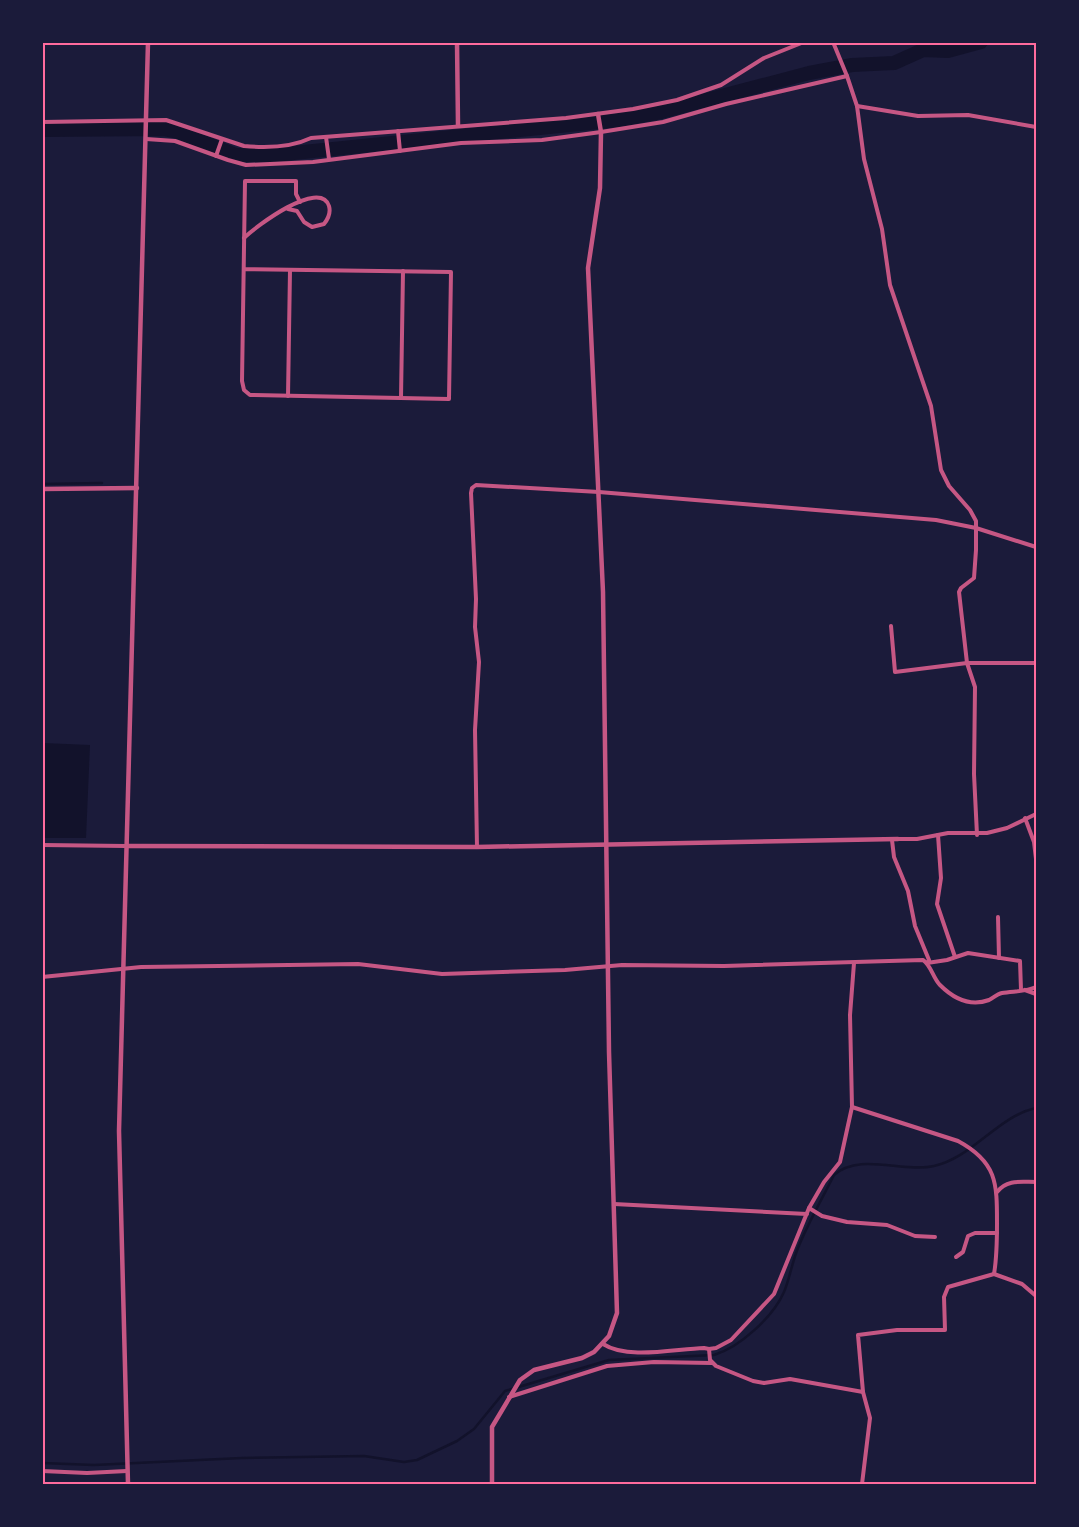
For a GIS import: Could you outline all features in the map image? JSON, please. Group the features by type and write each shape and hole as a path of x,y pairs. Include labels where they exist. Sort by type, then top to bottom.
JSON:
{"street":[{"path":"128,1484 119,1165 148,42"},
{"path":"457,42 458,125"},
{"path":"42,122 175,122 222,141 253,147 458,125 598,115 677,100 721,85 764,58 804,42"},
{"path":"834,42 857,106 864,159 882,229 890,285 929,398 941,470 949,486 970,510 976,528 974,578 961,588 959,592 967,663 975,686 974,774 977,834"},
{"path":"146,138 175,141 246,165 313,162 328,158 461,143 542,140 663,122 846,74"},
{"path":"857,106 918,116 968,115 1036,127"},
{"path":"492,1484 492,1427 518,1383 534,1370 582,1358 603,1344 609,1336 617,1313 608,966 603,592 588,268 600,188 601,131 598,115"},
{"path":"398,132 400,149"},
{"path":"326,139 328,158"},
{"path":"216,155 222,141"},
{"path":"244,269 451,272 449,399 250,395 244,390 242,381 245,181 296,181 296,194 300,202"},
{"path":"244,238 256,227 288,208 315,196 324,199 329,210 326,222 319,226 309,226 301,219 297,211 288,208"},
{"path":"288,396 290,270"},
{"path":"400,398 403,271"},
{"path":"477,847 475,730 479,662 474,627 476,599 472,488 476,485 599,492 926,519 976,528 1036,547"},
{"path":"42,489 137,488"},
{"path":"891,626 895,672 967,663 1036,663"},
{"path":"42,845 477,847 892,840 948,833 977,834 1007,828 1036,814"},
{"path":"1025,818 1034,842 1036,859"},
{"path":"938,835 941,878 938,904 954,957"},
{"path":"892,840 894,857 908,891 915,926 929,960 927,963"},
{"path":"998,917 999,958"},
{"path":"927,963 947,960 968,953 1020,961 1023,990"},
{"path":"42,977 124,968 358,964 442,974 565,970 608,966 854,963 923,960 927,963 937,981 958,999 980,1002 1000,994 1036,987"},
{"path":"603,1344 619,1352 709,1350 716,1348 731,1340 774,1294 807,1214 824,1182 840,1162 852,1107 850,1015 854,963"},
{"path":"1023,990 1036,994"},
{"path":"852,1107 939,1134 970,1148 982,1159 992,1172 997,1192 994,1274"},
{"path":"997,1192 1002,1185 1009,1183 1036,1182"},
{"path":"614,1204 807,1214"},
{"path":"810,1209 846,1222 887,1225 915,1236 935,1237"},
{"path":"956,1258 963,1252 968,1236 975,1233 997,1233"},
{"path":"862,1484 870,1418 863,1392 858,1335 897,1330 945,1330 944,1297 948,1287 994,1274 1022,1284 1036,1296"},
{"path":"709,1350 711,1362"},
{"path":"510,1396 607,1366 662,1362 711,1362 753,1381 764,1383 790,1379 863,1392"},
{"path":"42,1471 87,1473 127,1470"}],"shaded area":[{"path":"43,743 90,745 86,838 43,838"}],"waterway":[{"path":"42,130 163,129 178,132 236,155 274,155 619,120 661,112 809,73 852,65 894,63 923,50 948,51 981,42"},
{"path":"42,484 102,483"},
{"path":"42,1463 94,1465 242,1458 364,1456 404,1462 417,1460 457,1441 474,1429 505,1391 609,1360 714,1355 734,1345 755,1330 779,1302 802,1239 834,1175 844,1168 856,1165 882,1164 922,1167 948,1162 961,1155 1009,1119 1022,1112 1036,1108"}]}
